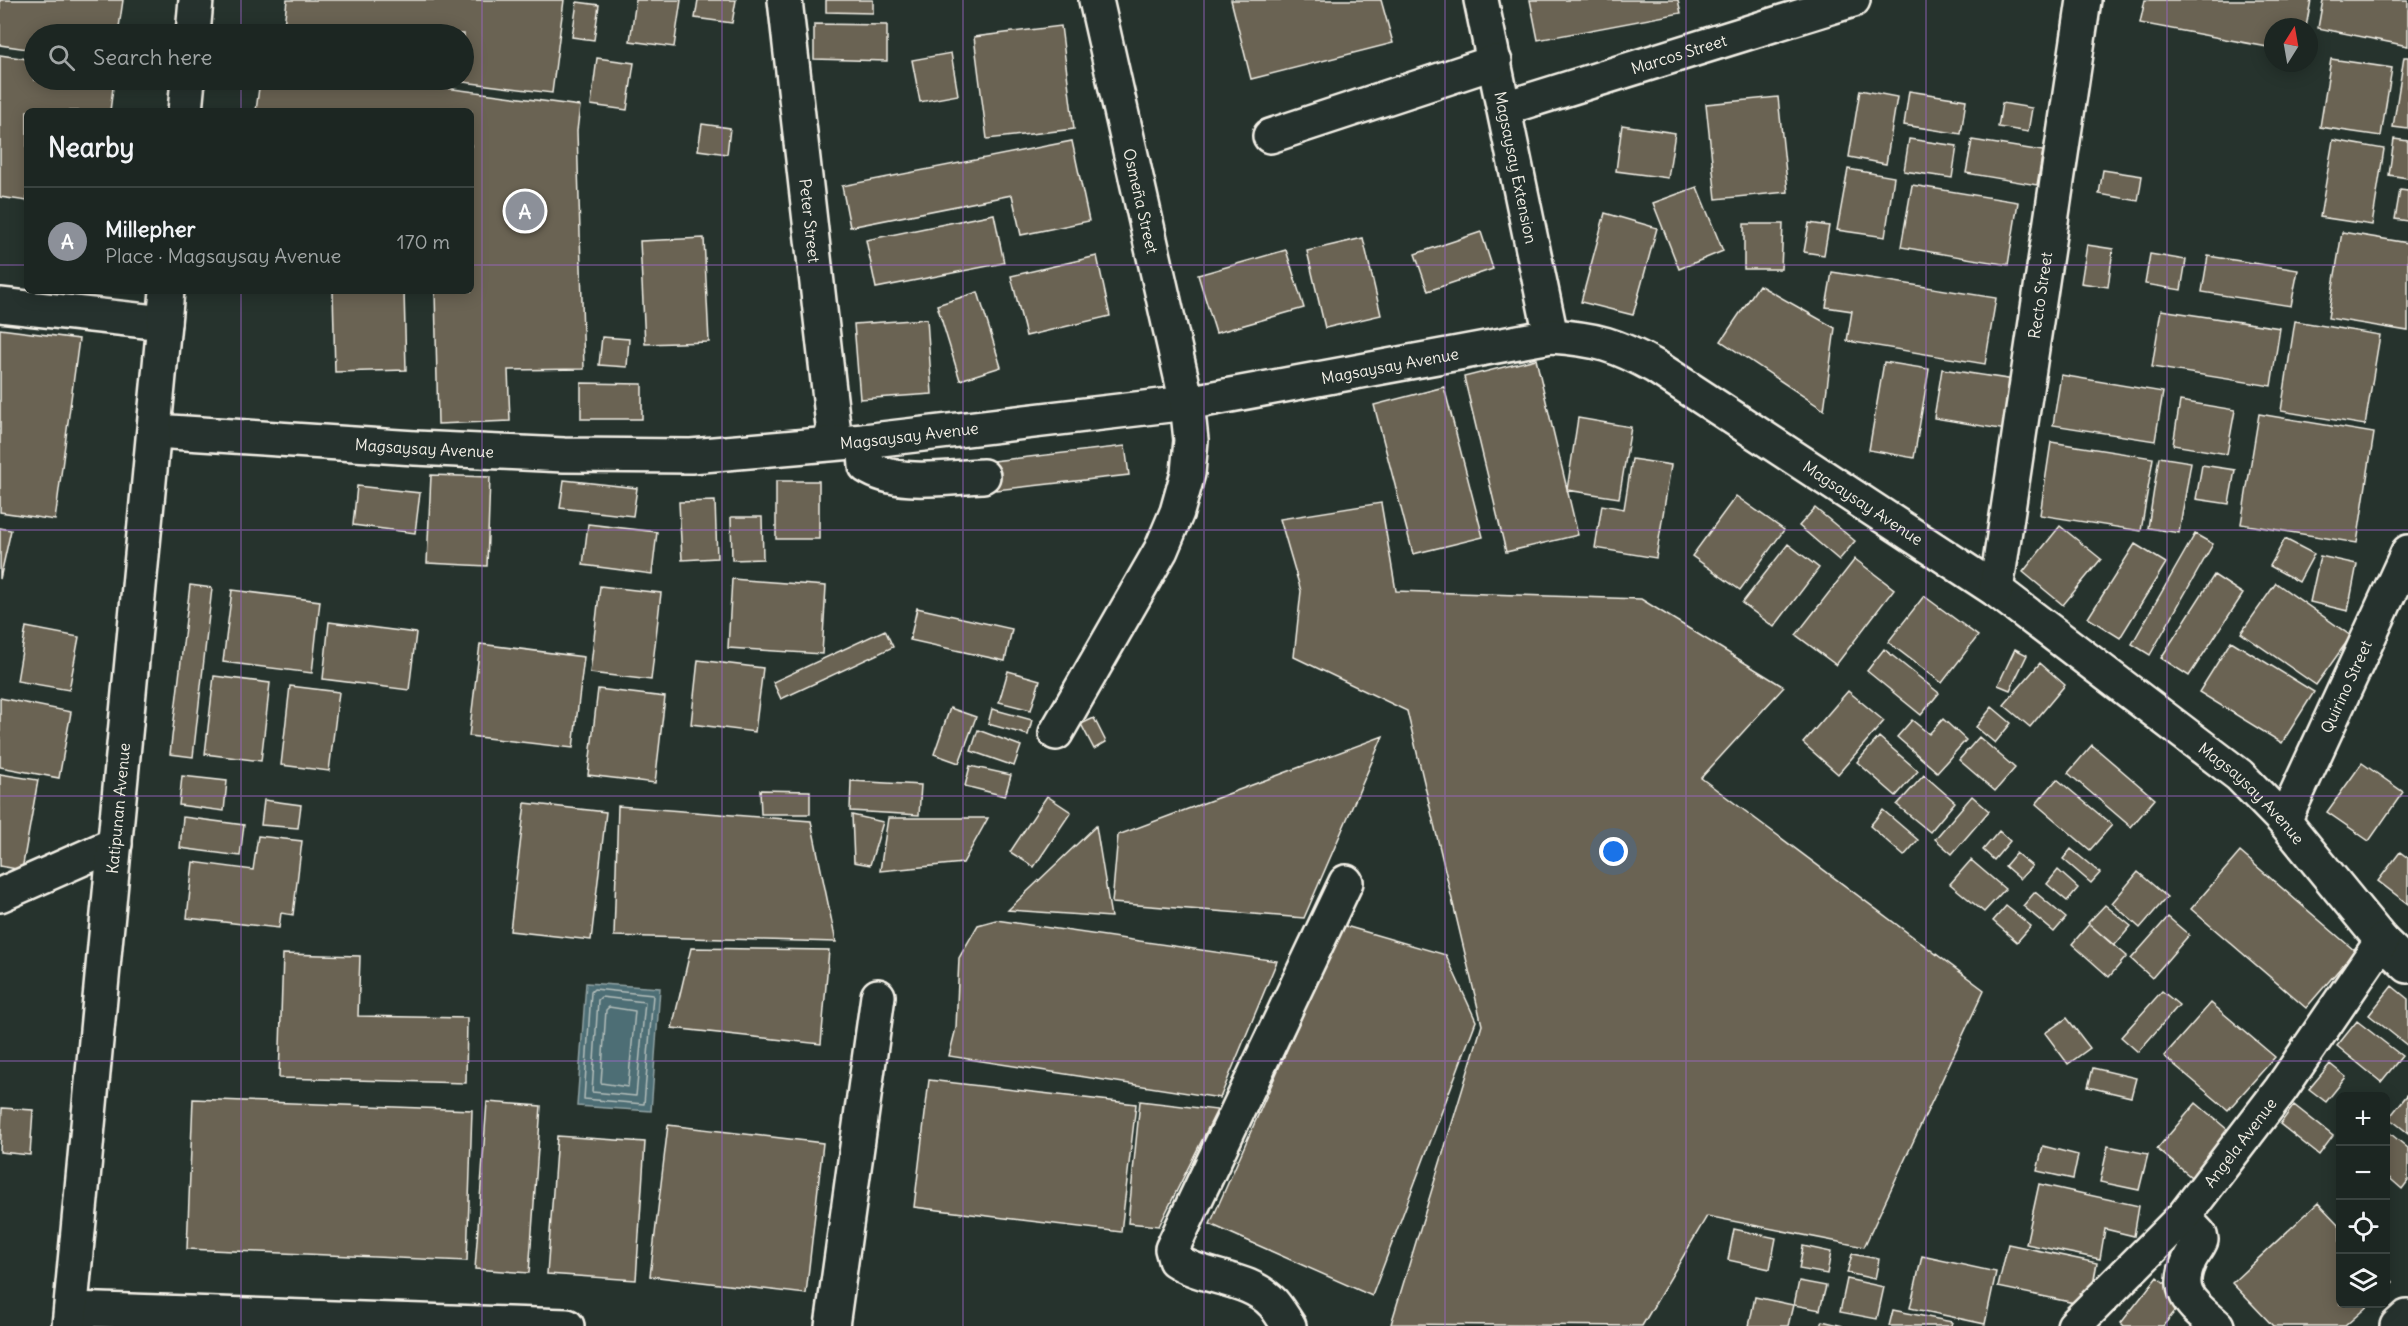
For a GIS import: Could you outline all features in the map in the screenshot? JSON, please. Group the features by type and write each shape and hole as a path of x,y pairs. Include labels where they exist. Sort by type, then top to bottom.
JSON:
{"street":[{"path":"194,24 196,0"},
{"name":"Peter Street","path":"785,0 849,442 866,466 880,476 983,476"},
{"name":"Osmeña Street","path":"1056,733 1161,550 1177,512 1188,473 1191,440 1187,403 1096,0"},
{"name":"Magsaysay Extension","path":"1481,0 1551,336"},
{"name":"Marcos Street","path":"1505,108 1852,0"},
{"name":"Recto Street","path":"1996,590 2084,0"},
{"path":"1270,136 1495,62"},
{"path":"185,108 187,90"},
{"name":"Katipunan Avenue","path":"70,1317 167,294"},
{"path":"0,305 164,323"},
{"name":"Magsaysay Avenue","path":"155,431 564,455 691,456 849,442 1187,403 1551,336 1580,338 1622,348 1648,362 1996,590 2239,775 2284,821 2382,941 2408,966"},
{"name":"Quirino Street","path":"2284,821 2408,552"},
{"path":"0,895 115,844"},
{"path":"1289,1326 1272,1302 1247,1285 1189,1270 1175,1260 1172,1249 1346,882"},
{"name":"Angela Avenue","path":"2074,1326 2183,1217 2281,1089 2382,941"},
{"path":"832,1326 878,996"},
{"path":"2183,1217 2200,1235 2201,1240 2189,1260 2183,1282 2187,1300 2217,1326"},
{"path":"70,1317 567,1326"},
{"path":"2397,1326 2407,1317"}],"water":[{"path":"586,983 660,988 651,1111 577,1106"}],"building":[{"path":"0,0 123,0 119,24 24,24 24,49 0,45"},
{"path":"287,0 564,0 552,93 474,83 474,24 284,24"},
{"path":"636,0 681,0 674,47 630,41"},
{"path":"698,0 736,0 732,23 695,18"},
{"path":"826,0 873,0 873,13 826,12"},
{"path":"1231,0 1381,0 1393,43 1251,79"},
{"path":"1530,0 1678,0 1681,13 1538,40"},
{"path":"2145,0 2311,0 2308,18 2264,18 2264,46 2140,23"},
{"path":"2323,0 2408,0 2408,46 2318,28"},
{"path":"577,2 599,5 594,40 572,37"},
{"path":"814,24 887,25 887,61 814,59"},
{"path":"1061,26 1074,129 987,139 974,37"},
{"path":"951,53 958,95 920,102 912,60"},
{"path":"0,55 24,59 24,90 113,90 110,108 24,108 24,201 0,197"},
{"path":"2404,57 2408,57 2408,129 2393,127"},
{"path":"597,58 634,63 627,110 591,105"},
{"path":"2331,59 2392,68 2381,136 2320,127"},
{"path":"259,90 460,90 580,106 577,131 584,369 508,370 510,421 438,424 435,294 474,294 474,108 256,108"},
{"path":"1860,90 1897,97 1886,164 1849,157"},
{"path":"1909,91 1966,100 1961,134 1904,125"},
{"path":"1778,97 1788,192 1716,199 1706,104"},
{"path":"2002,103 2032,108 2028,132 1998,127"},
{"path":"702,124 730,128 727,154 698,150"},
{"path":"1622,125 1675,133 1668,178 1616,171"},
{"path":"1909,139 1957,146 1952,178 1904,171"},
{"path":"2394,139 2408,141 2408,178 2389,175"},
{"path":"1972,140 2043,151 2037,185 1966,173"},
{"path":"2333,140 2384,149 2372,225 2320,217"},
{"path":"1072,141 1089,221 1021,235 1012,195 850,227 842,186"},
{"path":"1848,169 1894,177 1885,237 1837,230"},
{"path":"2103,170 2142,176 2138,201 2099,194"},
{"path":"1912,185 2018,202 2008,265 1901,247"},
{"path":"1697,187 1723,251 1679,269 1653,203"},
{"path":"2400,190 2408,191 2408,221 2395,219"},
{"path":"1605,213 1657,228 1633,315 1581,302"},
{"path":"994,214 1004,263 876,288 866,240"},
{"path":"1809,223 1829,226 1824,255 1804,252"},
{"path":"1744,224 1783,224 1781,269 1744,269"},
{"path":"1481,232 1493,269 1428,291 1415,254"},
{"path":"2342,232 2408,243 2408,331 2328,318"},
{"path":"704,238 709,342 645,344 640,241"},
{"path":"1363,238 1381,315 1325,328 1307,251"},
{"path":"2087,245 2113,249 2108,287 2081,283"},
{"path":"1286,250 1304,308 1216,333 1198,275"},
{"path":"2150,254 2186,260 2181,290 2145,284"},
{"path":"1097,256 1110,316 1026,336 1011,276"},
{"path":"2208,256 2298,270 2291,306 2202,292"},
{"path":"1832,272 1996,298 1985,364 1847,341 1852,311 1826,307"},
{"path":"1759,285 1835,328 1824,410 1721,341"},
{"path":"978,292 1001,367 960,380 937,305"},
{"path":"333,294 404,294 406,370 335,372"},
{"path":"2161,310 2280,328 2271,386 2152,367"},
{"path":"927,319 932,394 860,399 854,324"},
{"path":"2295,321 2380,335 2365,425 2281,411"},
{"path":"0,329 79,339 55,520 0,512"},
{"path":"602,337 629,339 627,367 599,365"},
{"path":"1536,359 1578,535 1506,552 1464,377"},
{"path":"1884,362 1929,369 1914,458 1869,450"},
{"path":"1942,369 2014,380 2006,430 1934,418"},
{"path":"2061,375 2163,392 2155,441 2053,425"},
{"path":"581,383 642,384 642,419 581,419"},
{"path":"1444,387 1483,537 1413,554 1374,405"},
{"path":"2180,401 2235,410 2227,454 2173,445"},
{"path":"2259,414 2374,433 2357,543 2241,524"},
{"path":"1578,418 1631,427 1619,498 1567,490"},
{"path":"2051,442 2153,458 2141,531 2040,515"},
{"path":"1125,446 1129,475 996,490 993,461"},
{"path":"2159,457 2191,462 2179,533 2148,528"},
{"path":"1632,459 1671,465 1656,558 1595,548 1602,505 1624,509"},
{"path":"2202,465 2235,470 2229,504 2196,499"},
{"path":"431,475 490,477 487,566 427,563"},
{"path":"564,480 637,488 633,516 560,508"},
{"path":"776,481 819,481 819,539 776,539"},
{"path":"357,486 420,493 415,533 353,525"},
{"path":"1736,496 1784,530 1740,590 1692,556"},
{"path":"715,501 717,558 682,560 679,502"},
{"path":"1381,503 1396,591 1641,599 1784,687 1701,778 1984,990 1864,1247 1707,1216 1642,1326 1391,1324 1482,1025 1407,711 1294,657 1301,591 1280,519"},
{"path":"1815,508 1855,541 1839,560 1799,526"},
{"path":"731,517 762,517 763,559 732,560"},
{"path":"588,524 657,532 652,574 583,565"},
{"path":"2060,526 2101,559 2063,605 2023,572"},
{"path":"0,528 11,530 0,579"},
{"path":"2195,534 2213,544 2150,655 2132,644"},
{"path":"2285,539 2314,554 2299,582 2270,566"},
{"path":"1788,544 1819,568 1774,627 1742,603"},
{"path":"2135,544 2166,563 2120,638 2088,618"},
{"path":"2320,556 2357,564 2348,611 2310,602"},
{"path":"1855,559 1894,589 1836,665 1796,635"},
{"path":"2214,575 2243,594 2189,676 2161,658"},
{"path":"732,579 826,586 822,654 728,648"},
{"path":"2276,583 2351,636 2316,685 2241,633"},
{"path":"190,585 212,588 193,757 170,754"},
{"path":"600,586 661,593 651,680 590,673"},
{"path":"232,590 320,601 312,673 223,662"},
{"path":"1924,596 1978,636 1942,683 1888,642"},
{"path":"917,608 1012,629 1005,661 910,640"},
{"path":"329,622 416,633 409,690 323,679"},
{"path":"26,627 79,637 69,690 17,681"},
{"path":"885,630 893,647 781,699 773,682"},
{"path":"2231,641 2314,692 2282,743 2199,692"},
{"path":"480,644 584,657 573,748 469,736"},
{"path":"1884,649 1939,693 1921,715 1867,671"},
{"path":"2015,649 2027,655 2010,690 1998,685"},
{"path":"698,660 763,668 755,732 691,724"},
{"path":"2040,663 2065,685 2030,727 2004,705"},
{"path":"1008,671 1040,680 1031,710 999,702"},
{"path":"214,676 270,683 261,761 205,754"},
{"path":"290,686 339,692 329,771 281,765"},
{"path":"598,689 665,697 655,783 588,775"},
{"path":"1848,691 1884,721 1838,774 1803,743"},
{"path":"0,698 71,712 59,778 0,767"},
{"path":"1992,707 2011,723 1995,743 1976,727"},
{"path":"950,708 976,717 959,763 934,754"},
{"path":"992,709 1032,720 1028,735 988,724"},
{"path":"1094,718 1106,742 1094,749 1081,724"},
{"path":"1943,719 1966,740 1937,772 1897,737 1912,720 1929,734"},
{"path":"978,730 1021,746 1014,766 971,751"},
{"path":"1383,736 1304,918 1112,903 1118,835"},
{"path":"1879,737 1918,771 1896,796 1857,762"},
{"path":"1979,737 2015,768 1995,791 1959,760"},
{"path":"2092,745 2155,799 2131,827 2068,773"},
{"path":"2362,763 2403,792 2369,841 2327,812"},
{"path":"970,766 1011,775 1005,796 965,786"},
{"path":"0,774 38,780 22,870 0,866"},
{"path":"1924,775 1955,802 1930,832 1897,805"},
{"path":"182,776 227,781 224,811 179,805"},
{"path":"2057,779 2112,825 2090,850 2036,804"},
{"path":"851,781 921,785 919,815 850,811"},
{"path":"760,790 810,791 810,814 761,814"},
{"path":"1047,796 1071,812 1034,867 1010,852"},
{"path":"1972,796 1989,811 1952,854 1935,839"},
{"path":"264,800 301,805 298,828 261,825"},
{"path":"525,803 606,812 591,940 510,931"},
{"path":"618,806 811,821 836,942 614,936"},
{"path":"1883,810 1918,840 1904,856 1870,826"},
{"path":"852,815 883,822 870,865 854,862"},
{"path":"183,817 244,825 240,856 180,848"},
{"path":"888,818 988,818 963,863 880,871"},
{"path":"1096,826 1111,917 1008,910"},
{"path":"1999,831 2010,841 1994,860 1983,850"},
{"path":"258,836 302,841 293,915 281,913 279,928 187,918 193,862 253,870"},
{"path":"2071,849 2100,873 2091,883 2063,859"},
{"path":"2240,852 2355,951 2306,1008 2191,909"},
{"path":"2400,852 2408,858 2408,904 2378,881"},
{"path":"2016,853 2032,866 2020,879 2005,866"},
{"path":"1971,860 2005,889 1984,912 1950,884"},
{"path":"2058,870 2078,888 2067,901 2047,884"},
{"path":"2138,872 2167,897 2140,928 2112,903"},
{"path":"2035,892 2066,918 2054,932 2023,906"},
{"path":"2105,905 2131,926 2114,946 2088,923"},
{"path":"2006,906 2031,926 2017,942 1993,921"},
{"path":"2168,917 2189,935 2152,978 2131,959"},
{"path":"996,920 1277,961 1220,1098 949,1056 956,1028 959,958 978,925"},
{"path":"2089,924 2127,956 2109,977 2072,944"},
{"path":"1342,925 1446,955 1476,1021 1372,1296 1210,1224"},
{"path":"691,948 829,950 821,1044 672,1028"},
{"path":"283,954 360,956 358,1016 467,1018 466,1083 279,1078"},
{"path":"2392,986 2408,999 2408,1046 2369,1015"},
{"path":"2162,991 2179,1005 2138,1052 2121,1037"},
{"path":"2211,1003 2275,1057 2228,1110 2164,1056"},
{"path":"2067,1018 2090,1048 2068,1064 2045,1033"},
{"path":"2357,1021 2402,1056 2381,1082 2337,1046"},
{"path":"2330,1064 2346,1077 2326,1102 2309,1089"},
{"path":"2093,1068 2136,1078 2131,1097 2088,1087"},
{"path":"929,1080 1136,1104 1121,1232 914,1207"},
{"path":"2408,1094 2408,1133 2390,1117"},
{"path":"193,1099 472,1110 467,1261 187,1249"},
{"path":"1140,1101 1217,1110 1159,1226 1128,1223"},
{"path":"487,1102 541,1106 529,1273 475,1269"},
{"path":"2196,1103 2235,1136 2196,1181 2157,1149"},
{"path":"2294,1105 2333,1136 2319,1155 2280,1124"},
{"path":"2,1108 33,1110 30,1155 0,1152"},
{"path":"668,1125 823,1143 806,1294 650,1276"},
{"path":"2390,1133 2408,1148 2408,1181 2402,1189 2390,1178"},
{"path":"557,1136 645,1142 636,1280 547,1274"},
{"path":"2043,1146 2078,1155 2073,1179 2037,1171"},
{"path":"2108,1146 2148,1154 2139,1190 2100,1182"},
{"path":"2039,1184 2139,1206 2134,1236 2105,1229 2100,1259 2026,1244"},
{"path":"2318,1203 2336,1222 2336,1308 2365,1308 2345,1326 2273,1326 2232,1283"},
{"path":"1734,1229 1776,1238 1770,1269 1728,1260"},
{"path":"2008,1244 2097,1263 2089,1306 1998,1287"},
{"path":"1803,1246 1831,1252 1827,1274 1799,1269"},
{"path":"1852,1254 1879,1259 1875,1279 1847,1273"},
{"path":"1922,1256 1996,1272 1985,1324 1910,1308"},
{"path":"2157,1277 2185,1299 2163,1326 2124,1326 2121,1323"},
{"path":"1847,1279 1884,1287 1877,1319 1840,1312"},
{"path":"1799,1281 1826,1286 1820,1310 1794,1305"},
{"path":"1755,1297 1793,1305 1788,1326 1749,1326"},
{"path":"1893,1310 1952,1322 1951,1326 1889,1326"},
{"path":"1822,1321 1843,1326 1820,1326"}],"place":[{"name":"Millepher","path":"525,211"}]}
